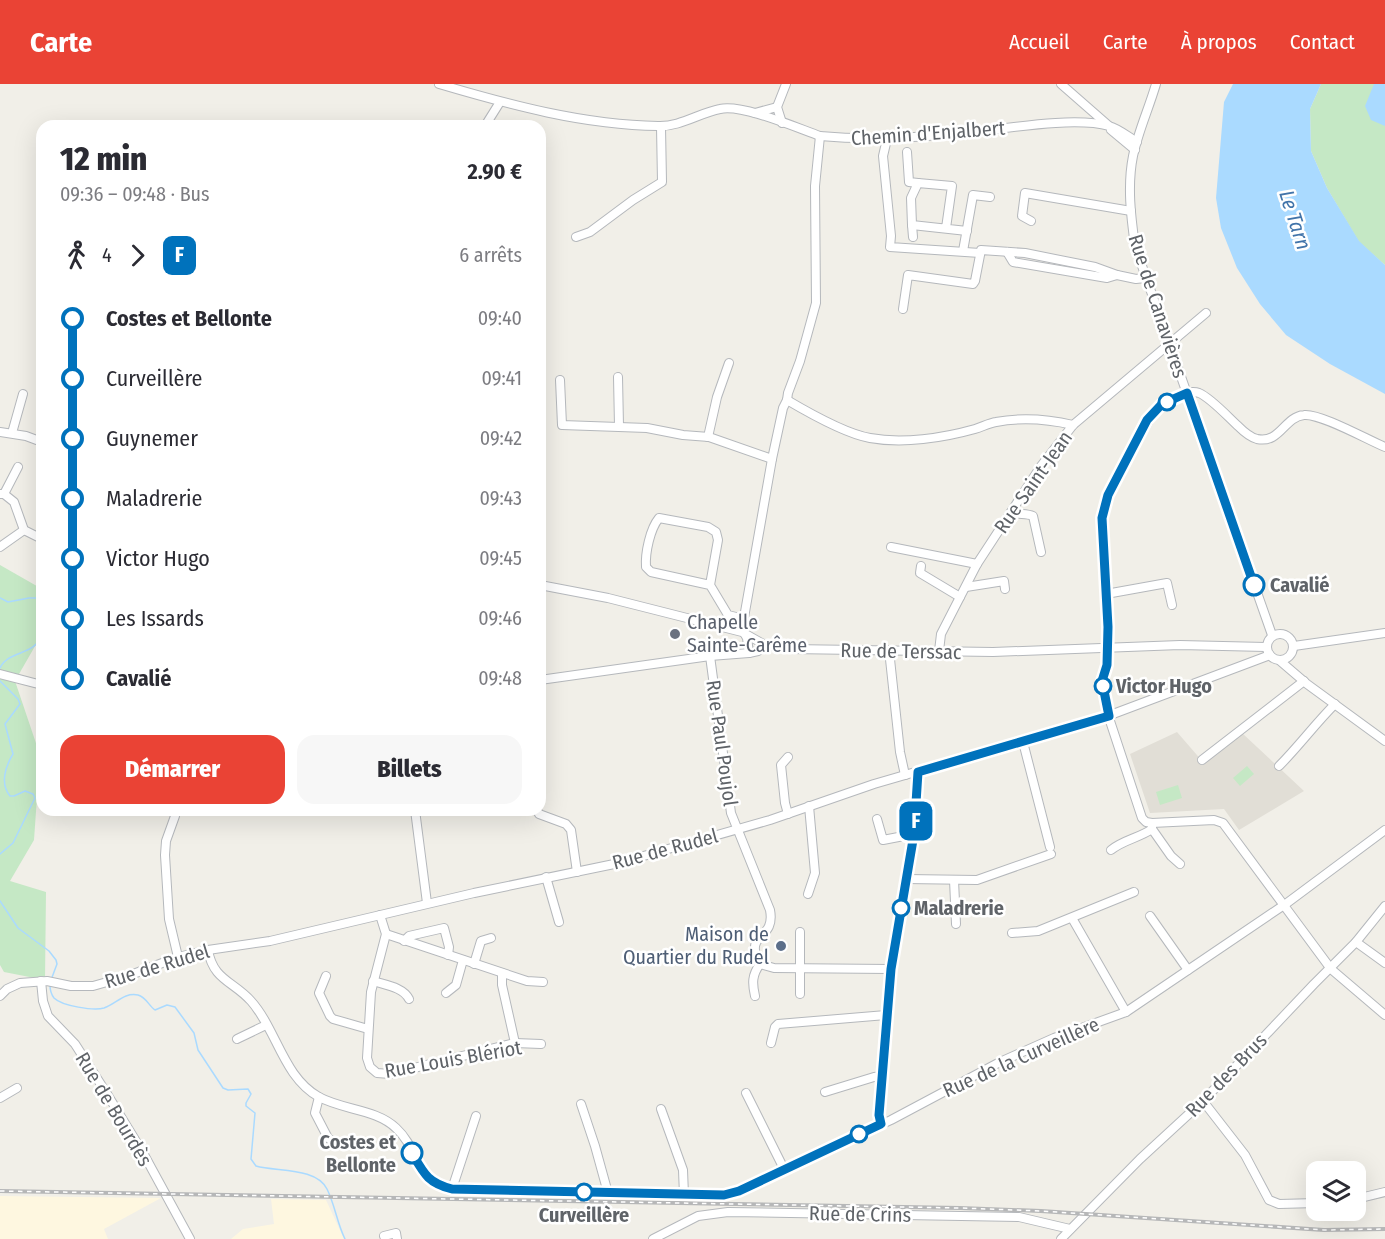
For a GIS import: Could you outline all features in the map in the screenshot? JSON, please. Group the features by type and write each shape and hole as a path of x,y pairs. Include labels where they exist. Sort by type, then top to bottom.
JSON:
{"street":[{"name":"Chemin d'Enjalbert","path":"439,84 500,102 615,124 661,127 728,108 754,114 820,136 887,139 1052,124 1107,126"},
{"path":"782,123 777,107 786,84"},
{"path":"1061,84 1107,126 1136,146"},
{"name":"Rue de Canavières","path":"1156,84 1136,146 1130,183 1134,246 1272,635"},
{"path":"489,120 500,102"},
{"path":"754,114 777,107"},
{"path":"576,237 590,232 662,182 661,127"},
{"path":"748,653 747,638 742,632 772,459 783,408 800,361 816,303 815,186 820,136"},
{"path":"887,139 883,156 891,236 890,247 980,253"},
{"path":"907,152 909,182 952,186 946,228"},
{"path":"913,237 911,198 918,183"},
{"path":"1031,221 1022,216 1025,193 1131,211"},
{"path":"963,251 973,195 990,197"},
{"path":"912,225 967,231"},
{"path":"903,309 908,274 973,284 981,249 1024,253 1095,267 1136,279 1145,278"},
{"path":"1007,252 1013,261 1107,278 1117,275"},
{"path":"1095,267 1095,276"},
{"name":"Rue Saint-Jean","path":"939,651 941,634 977,564 1041,466 1073,424 1206,313"},
{"path":"708,437 717,397 729,363"},
{"path":"618,377 619,426"},
{"path":"560,380 562,425 619,426 708,437 772,459"},
{"path":"1180,864 1171,856 1152,826 1142,818 1109,718 1102,681 1107,665 1102,518 1106,502 1154,411 1162,404 1187,393 1201,394 1251,437 1273,438 1295,418 1303,415 1323,419 1385,447"},
{"path":"12,433 23,394"},
{"path":"787,400 853,434 871,439 926,438 975,429 993,422 1018,419 1048,419 1073,424"},
{"path":"0,432 36,440"},
{"path":"18,467 2,494 14,502 24,530 36,536"},
{"path":"1011,512 1017,515 1033,516 1041,552"},
{"path":"710,585 651,572 646,567 655,523 659,518 708,527 716,532 718,540 710,585 728,615 744,619"},
{"path":"0,547 24,530"},
{"path":"891,547 977,564"},
{"path":"921,566 920,573 960,597"},
{"path":"966,587 1004,581 1005,589"},
{"path":"1106,594 1167,583 1172,605"},
{"path":"546,586 608,598 742,632 765,645 758,651 748,653 710,656 546,679"},
{"path":"1279,660 1286,659 1293,651 1385,633"},
{"path":"1294,671 1290,640 1283,635 1272,635 1268,651 1304,681 1385,741"},
{"name":"Rue de Terssac","path":"765,645 790,649 993,652 1180,645 1268,651"},
{"path":"889,650 900,752 906,775"},
{"name":"Rue de Rudel","path":"0,996 7,989 20,983 48,982 71,986 93,986 128,976 178,957 270,941 428,903 639,858 788,814 906,775 1109,718 1268,651"},
{"name":"Rue Paul Poujol","path":"710,656 731,813 772,921 768,930 758,941 755,950 760,964"},
{"path":"0,674 36,683"},
{"path":"1202,760 1304,681"},
{"path":"1279,766 1335,704"},
{"path":"906,879 987,878 1050,851 1023,742"},
{"path":"788,757 781,765 788,814"},
{"path":"881,1124 879,1115 886,1015 891,969 914,834 918,772"},
{"path":"808,894 815,873 809,806"},
{"path":"175,816 166,841 165,855 169,919 178,957"},
{"path":"416,816 428,903"},
{"path":"544,816 566,824 571,830 577,872"},
{"path":"877,819 882,840 914,834"},
{"path":"1111,850 1117,844 1141,837 1152,826 1214,820 1223,823 1334,973 1385,1015"},
{"name":"Rue de la Curveillère","path":"452,1189 684,1195 733,1193 881,1124 1000,1062 1054,1038 1126,1012 1385,830"},
{"path":"546,877 559,922"},
{"path":"954,880 956,924"},
{"path":"1012,933 1038,931 1134,892"},
{"name":"Rue des Brus","path":"1061,1239 1140,1159 1203,1101 1307,992 1334,973 1385,906"},
{"path":"380,915 386,934 533,983 543,982"},
{"path":"1150,916 1188,970"},
{"path":"1072,918 1126,1012"},
{"path":"404,941 409,936 444,928 449,947 448,955"},
{"path":"800,932 800,994"},
{"name":"Rue Louis Blériot","path":"386,934 373,981 368,1029 367,1058 369,1065 377,1073 384,1075 516,1043 541,1044"},
{"path":"474,964 482,941 491,938"},
{"path":"1356,942 1385,963"},
{"path":"208,950 217,973 250,1000 304,1086 319,1097 384,1120 395,1127 405,1137 426,1177 437,1186 452,1189 477,1116"},
{"path":"446,993 456,985 463,960"},
{"path":"755,996 753,979 760,964 774,968 891,969"},
{"path":"502,973 502,985 516,1043"},
{"path":"326,976 319,993 330,1016 333,1019 368,1029"},
{"path":"373,981 406,993 409,999"},
{"name":"Rue de Bourdès","path":"48,982 43,1001 48,1016 75,1044 142,1151 190,1239"},
{"path":"771,1043 778,1024 886,1015"},
{"path":"237,1039 266,1025"},
{"path":"825,1092 874,1077 882,1077"},
{"path":"0,1098 17,1088"},
{"path":"746,1093 784,1169"},
{"path":"319,1097 315,1113 328,1138 335,1143"},
{"path":"1203,1101 1245,1155 1269,1200 1279,1204 1306,1203"},
{"path":"581,1104 602,1167 608,1193"},
{"path":"661,1109 683,1170 684,1195"},
{"path":"1366,1197 1385,1192"},
{"name":"Rue de Crins","path":"654,1239 690,1220 720,1212 1019,1217 1070,1230"},
{"path":"384,1236 396,1233 398,1239"}],"shaded area":[{"path":"1177,732 1203,762 1242,733 1304,791 1239,830 1224,809 1150,813 1130,754"},
{"path":"0,1196 161,1198 104,1229 108,1239 0,1239"},
{"path":"271,1199 326,1200 344,1239 231,1239 243,1229 274,1224"}],"green space":[{"path":"1321,84 1385,84 1385,265 1359,242 1327,188 1311,151 1310,109"},
{"path":"0,565 36,586 36,644 15,681 36,743 34,840 10,881 46,892 45,980 4,972 0,965"},
{"path":"1247,766 1254,774 1240,786 1233,778"},
{"path":"1178,785 1182,798 1160,805 1156,792"}],"water":[{"name":"Le Tarn","path":"1233,84 1321,84 1310,109 1311,151 1327,188 1359,241 1385,265 1385,394 1330,364 1286,335 1260,304 1237,268 1221,228 1216,198 1224,102"},
{"path":"1374,84 1385,84 1385,126 1371,120 1365,106"}],"waterway":[{"path":"0,598 8,602 36,598"},
{"path":"0,668 9,658 36,644"},
{"path":"0,681 20,704 5,724 13,754 6,770 5,786 10,796 25,791 33,794 35,798 13,843 0,854"},
{"path":"0,901 18,928 49,951 56,960 57,964 51,980"},
{"path":"50,985 54,998 78,1007 104,1008 128,995 138,995 155,1010 167,1005 175,1007 194,1033 198,1050 223,1088 248,1089 251,1094 246,1106 255,1113 251,1159 256,1166 305,1174 322,1182 330,1195 345,1239"}],"railway":[{"path":"0,1191 960,1208 1041,1211 1324,1230 1385,1229"}],"bus line":[{"name":"F","path":"412,1153 426,1177 437,1186 452,1189 724,1195 739,1191 881,1124 879,1115 884,1031 892,959 914,834 918,772 1109,716 1102,681 1107,665 1108,627 1102,518 1108,495 1147,420 1162,404 1187,393 1254,585"}],"place":[{"name":"Cavalié","path":"1254,585"},
{"name":"Chapelle Sainte-Carême","path":"675,634"},
{"name":"Victor Hugo","path":"1103,686"},
{"name":"Maladrerie","path":"901,908"},
{"name":"Maison de Quartier du Rudel","path":"781,946"},
{"name":"Costes et Bellonte","path":"412,1153"},
{"name":"Curveillère","path":"584,1192"}]}
